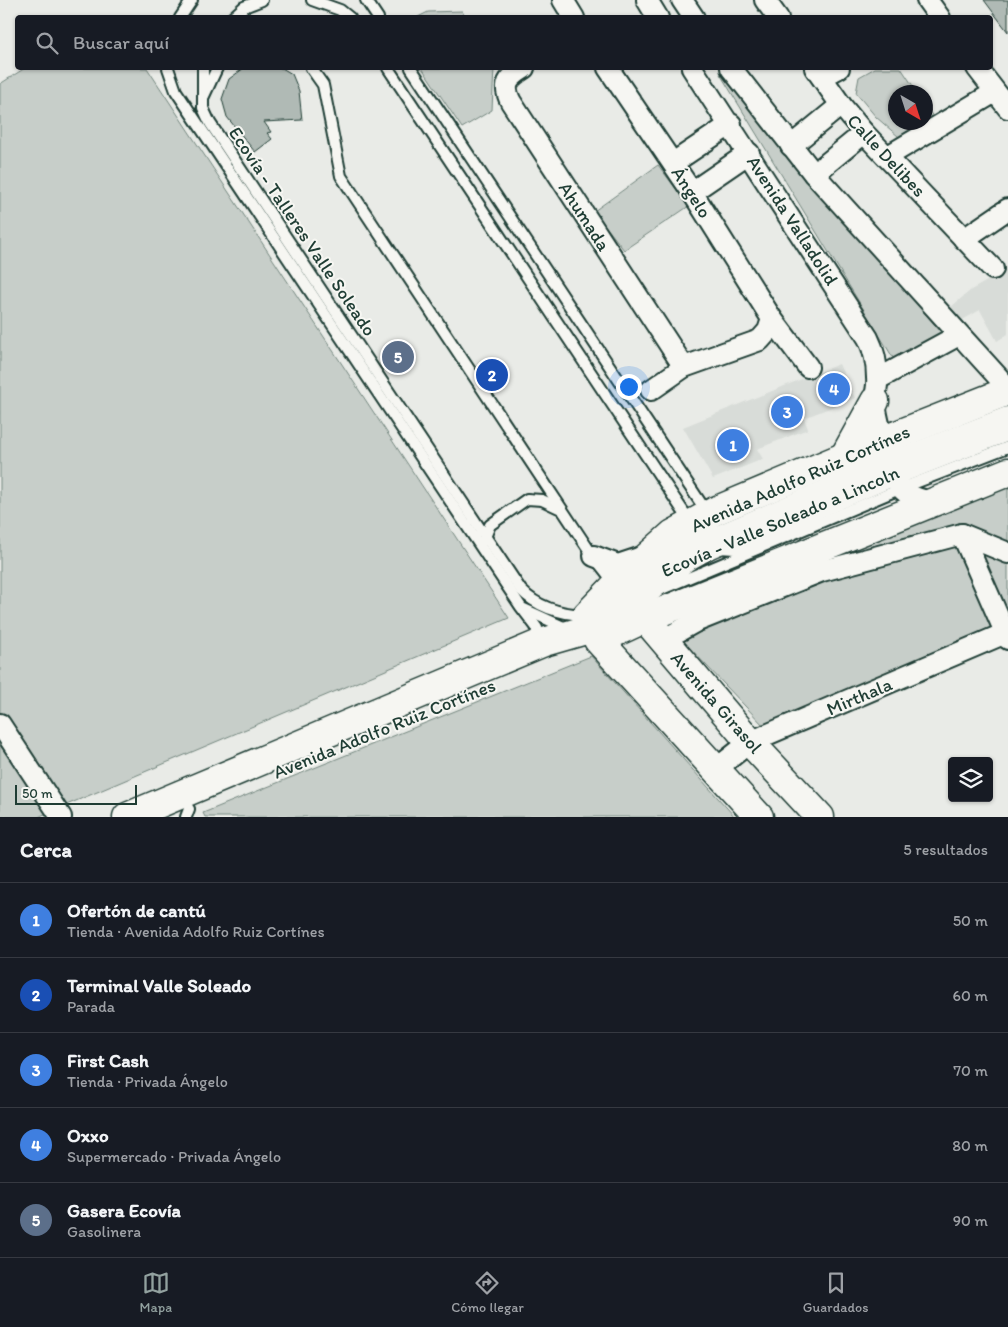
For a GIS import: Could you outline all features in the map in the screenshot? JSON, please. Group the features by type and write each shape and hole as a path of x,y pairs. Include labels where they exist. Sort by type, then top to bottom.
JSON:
{"main road":[{"name":"Avenida Adolfo Ruiz Cortínes","path":"585,630 634,605 661,545 673,534 701,531 884,440 1008,389"},
{"path":"843,459 876,390"},
{"path":"909,488 1008,421"},
{"path":"909,488 1008,457"},
{"path":"634,605 701,531 909,488 1008,465"},
{"name":"Avenida Adolfo Ruiz Cortínes","path":"182,814 585,630 634,605 909,488 1008,472"},
{"name":"Avenida Girasol","path":"634,605 750,742 820,817"},
{"path":"127,817 538,644 585,630 759,817"}],"street":[{"path":"562,0 572,15"},
{"path":"647,0 656,15"},
{"path":"682,0 692,15"},
{"path":"764,0 776,15"},
{"name":"Ahumada","path":"521,70 510,77 506,84 506,93 684,367"},
{"name":"Ángelo","path":"609,70 692,192 772,319 808,367"},
{"name":"Avenida Valladolid","path":"693,70 731,124 874,349 876,390 884,440 909,488"},
{"name":"Avenida Valladolid","path":"733,70 814,174 1008,389"},
{"path":"978,70 1008,108"},
{"name":"Calle Delibes","path":"825,71 841,105 864,133 888,156 993,270"},
{"path":"888,156 995,92"},
{"path":"791,146 841,105"},
{"path":"673,163 731,124"},
{"path":"814,174 864,133"},
{"path":"692,192 749,153"},
{"path":"964,239 1008,209"},
{"path":"651,390 684,367 760,340 768,331 772,319"},
{"path":"876,390 959,335"},
{"path":"962,534 1007,634"},
{"path":"664,640 695,622 822,571 962,534 1008,552"},
{"path":"594,556 618,564 644,556 661,545"},
{"name":"Mirthala","path":"716,769 750,742 1007,634"},
{"path":"0,724 61,817"}],"lane":[{"path":"182,15 192,0"},
{"path":"235,15 244,7 262,0"},
{"path":"312,0 340,10 346,15"},
{"path":"366,0 376,15"},
{"path":"169,70 176,90 196,122 521,607 537,628 538,644"},
{"name":"Ecovía - Talleres Valle Soleado","path":"203,70 202,101 210,123 485,535 528,597 585,630"},
{"path":"196,122 202,101 216,70"},
{"path":"312,70 323,85 341,176 562,510 594,556 634,605"},
{"path":"389,70 701,531"},
{"path":"412,70 701,531"},
{"path":"909,488 1008,436"},
{"name":"Ecovía - Valle Soleado a Lincoln","path":"909,488 1008,447"},
{"path":"483,550 485,535 490,526 528,499 542,500 562,510"},
{"path":"521,607 585,630"}],"shaded area":[{"path":"462,11 464,15 422,15 428,12"},
{"path":"22,70 148,70 509,618 38,817 0,817 0,84"},
{"path":"423,70 494,70 492,110 462,128"},
{"path":"871,70 902,70 912,85 888,85 888,127 876,117 856,93 859,77"},
{"path":"720,74 946,338 895,361"},
{"path":"891,130 914,130 899,137"},
{"path":"658,165 689,206 624,250 594,211"},
{"path":"1008,269 1008,334 997,341 980,310 959,322 951,307 971,290"},
{"path":"839,364 855,398 804,418 808,429 757,449 763,459 713,479 683,427"},
{"path":"1008,486 1008,621 765,727 666,623"},
{"path":"591,656 735,817 205,817 203,813"}],"building":[{"path":"984,0 1008,0 1008,32"},
{"path":"241,70 285,70 292,74 299,91 302,120 264,122 271,132 267,133 272,139 255,152 227,117 222,99 229,79"}],"place":[{"name":"Gasera Ecovía","path":"398,357"},
{"name":"Terminal Valle Soleado","path":"492,375"},
{"name":"Oxxo","path":"834,389"},
{"name":"First Cash","path":"787,412"},
{"name":"Ofertón de cantú","path":"733,445"}]}
